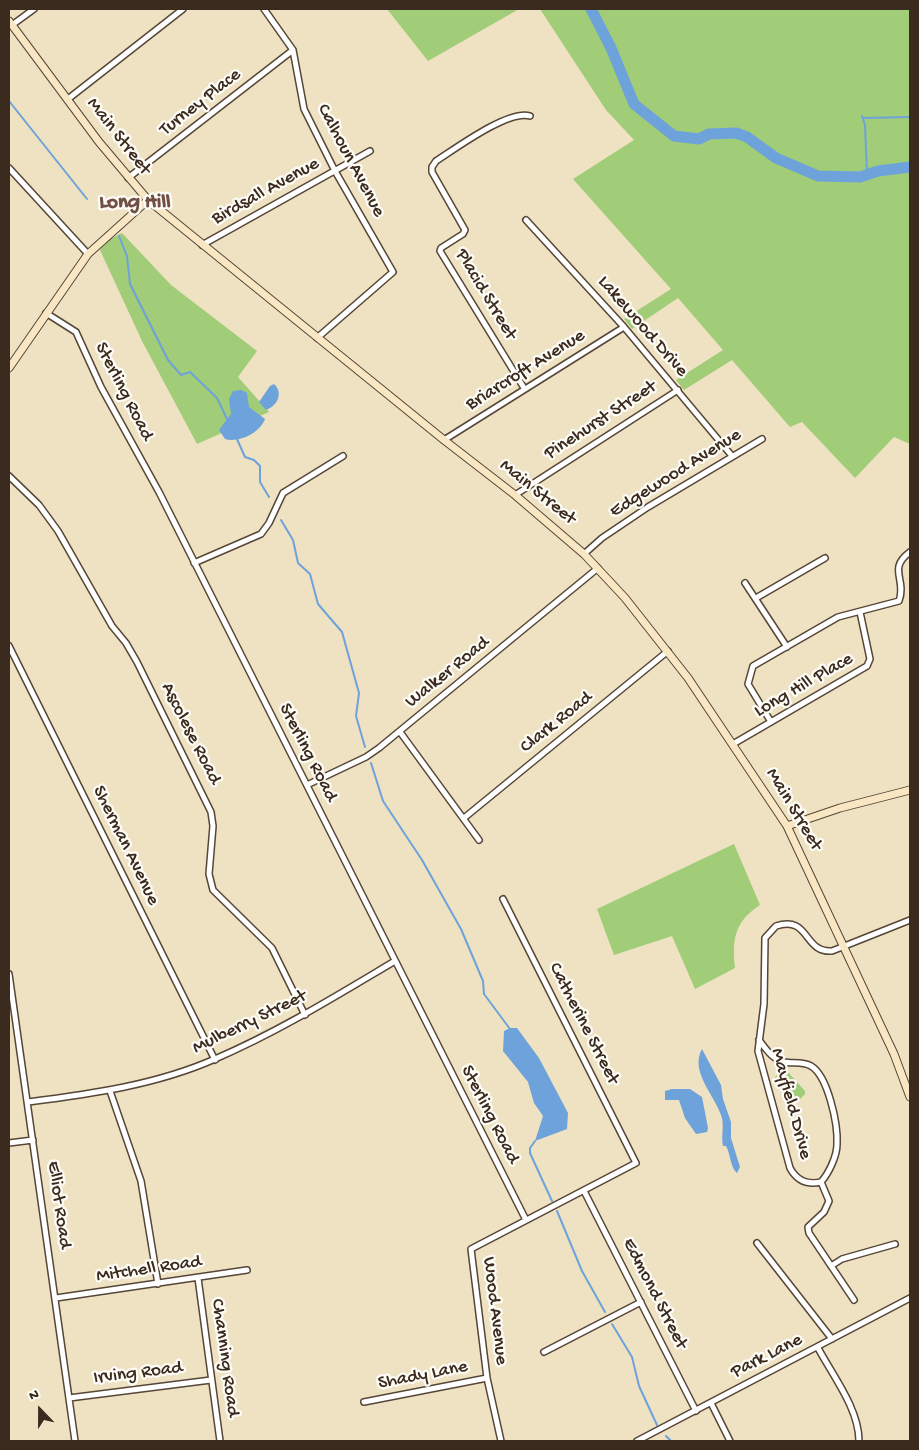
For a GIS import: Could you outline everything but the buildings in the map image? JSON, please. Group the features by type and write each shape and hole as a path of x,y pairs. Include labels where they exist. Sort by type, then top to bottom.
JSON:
{"main road":[{"name":"Main Street","path":"10,23 128,178 148,200 317,338 515,495 584,554 668,651 787,826 808,867 843,947 894,1054 910,1097"},
{"path":"9,368 88,254 148,200"},
{"path":"787,826 840,808 910,790"}],"street":[{"path":"10,23 34,9"},
{"path":"68,99 183,9"},
{"name":"Calhoun Avenue","path":"264,9 293,50 304,109 336,171 393,272 317,338"},
{"name":"Turney Place","path":"128,178 293,50"},
{"name":"Placid Street","path":"524,388 440,251 465,230 432,172 432,167 436,161 470,139 515,116 524,114 530,116"},
{"name":"Birdsall Avenue","path":"202,245 370,151"},
{"path":"9,168 88,254"},
{"name":"Lakewood Drive","path":"526,220 624,327 732,456"},
{"name":"Sterling Road","path":"46,313 76,332 101,386 159,492 526,1220"},
{"name":"Briarcroft Avenue","path":"444,440 524,388 624,327"},
{"name":"Pinehurst Street","path":"515,495 678,390"},
{"name":"Edgewood Avenue","path":"584,554 622,524 762,439"},
{"path":"194,562 261,534 269,523 283,493 343,456"},
{"name":"Ascolese Road","path":"9,476 39,505 58,531 112,626 126,643 137,662 212,812 213,826 209,874 213,890 272,948 305,1015"},
{"path":"771,722 748,684 753,666 838,617 899,600 902,593 898,567 901,558 910,552"},
{"path":"756,598 825,558"},
{"name":"Walker Road","path":"307,786 366,757 400,732 598,568"},
{"path":"745,584 787,646"},
{"name":"Long Hill Place","path":"733,744 867,666 870,659 860,612"},
{"name":"Sherman Avenue","path":"9,646 215,1060"},
{"name":"Clark Road","path":"464,818 668,651"},
{"path":"400,732 479,840"},
{"name":"Catherine Street","path":"503,899 636,1163"},
{"path":"843,947 910,920"},
{"name":"Mayfield Drive","path":"759,1040 772,1056 784,1062 810,1065 821,1074 834,1116 837,1145 827,1176 821,1182 814,1184 800,1181 790,1168 758,1051 759,1040 764,1004 764,943 768,932 782,924 800,927 815,947 820,950 832,951 843,947"},
{"name":"Mulberry Street","path":"28,1102 110,1091 215,1060 271,1034 394,961"},
{"name":"Elliot Road","path":"9,974 75,1441"},
{"path":"110,1091 141,1181 158,1284"},
{"path":"9,1143 33,1140"},
{"name":"Wood Avenue","path":"501,1441 488,1378 471,1249 584,1192 636,1163"},
{"name":"Mayfield Drive","path":"821,1182 829,1205 808,1229 811,1237 854,1300"},
{"name":"Edmond Street","path":"584,1192 696,1411"},
{"path":"757,1242 832,1339"},
{"path":"831,1266 842,1259 894,1244"},
{"name":"Mitchell Road","path":"56,1298 247,1270"},
{"name":"Channing Road","path":"198,1278 220,1441"},
{"name":"Park Lane","path":"637,1441 818,1348 910,1298"},
{"path":"544,1352 640,1302"},
{"path":"818,1348 854,1414 859,1426 859,1441"},
{"name":"Shady Lane","path":"364,1402 488,1378"},
{"name":"Irving Road","path":"69,1398 211,1380"},
{"path":"710,1403 730,1441"}],"green space":[{"path":"387,9 519,9 428,61"},
{"path":"540,9 910,9 910,444 894,437 855,478 802,422 790,427 732,360 684,390 676,380 723,350 678,298 632,329 624,319 671,289 573,179 634,140 606,110"},
{"path":"122,233 171,285 257,351 238,377 269,412 197,444 142,341 100,250 108,240"},
{"path":"734,844 760,905 745,918 737,932 734,949 735,968 695,989 672,936 614,955 597,909"},
{"path":"783,1070 787,1071 805,1091 805,1094 798,1101 793,1101 775,1081 775,1077"}],"water":[{"path":"274,384 279,391 278,399 273,406 266,410 259,402 270,386"},
{"path":"241,390 247,393 249,407 265,419 259,429 248,436 236,440 225,439 219,430 231,414 229,399 233,391"},
{"path":"510,1028 517,1028 539,1058 568,1113 567,1129 535,1141 543,1116 534,1103 528,1082 503,1051 504,1031"},
{"path":"702,1049 721,1085 723,1099 731,1122 731,1138 740,1167 737,1173 733,1168 726,1146 723,1146 722,1118 701,1075 699,1058"},
{"path":"690,1089 702,1097 708,1128 707,1132 696,1134 685,1118 679,1100 665,1100 665,1091"}],"waterway":[{"path":"591,9 611,48 634,104 674,136 699,139 709,134 736,133 747,137 776,158 818,176 860,177 878,171 910,167"},
{"path":"9,101 87,199"},
{"path":"862,116 865,125 867,174"},
{"path":"863,118 910,117"},
{"path":"119,236 127,256 130,284 168,360 181,375 190,372 217,398 228,421"},
{"path":"237,439 245,457 254,460 260,466 260,482 269,497"},
{"path":"281,520 293,540 298,563 310,574 318,604 342,632 359,693 356,716 365,747"},
{"path":"371,763 383,801 422,860 461,929 483,981 484,994 510,1029"},
{"path":"535,1141 530,1148 530,1153 552,1201"},
{"path":"557,1211 582,1271 605,1312"},
{"path":"612,1324 632,1357 639,1386 657,1425"},
{"path":"666,1436 671,1441"}],"district":[{"name":"Long Hill","path":"135,204"}]}
